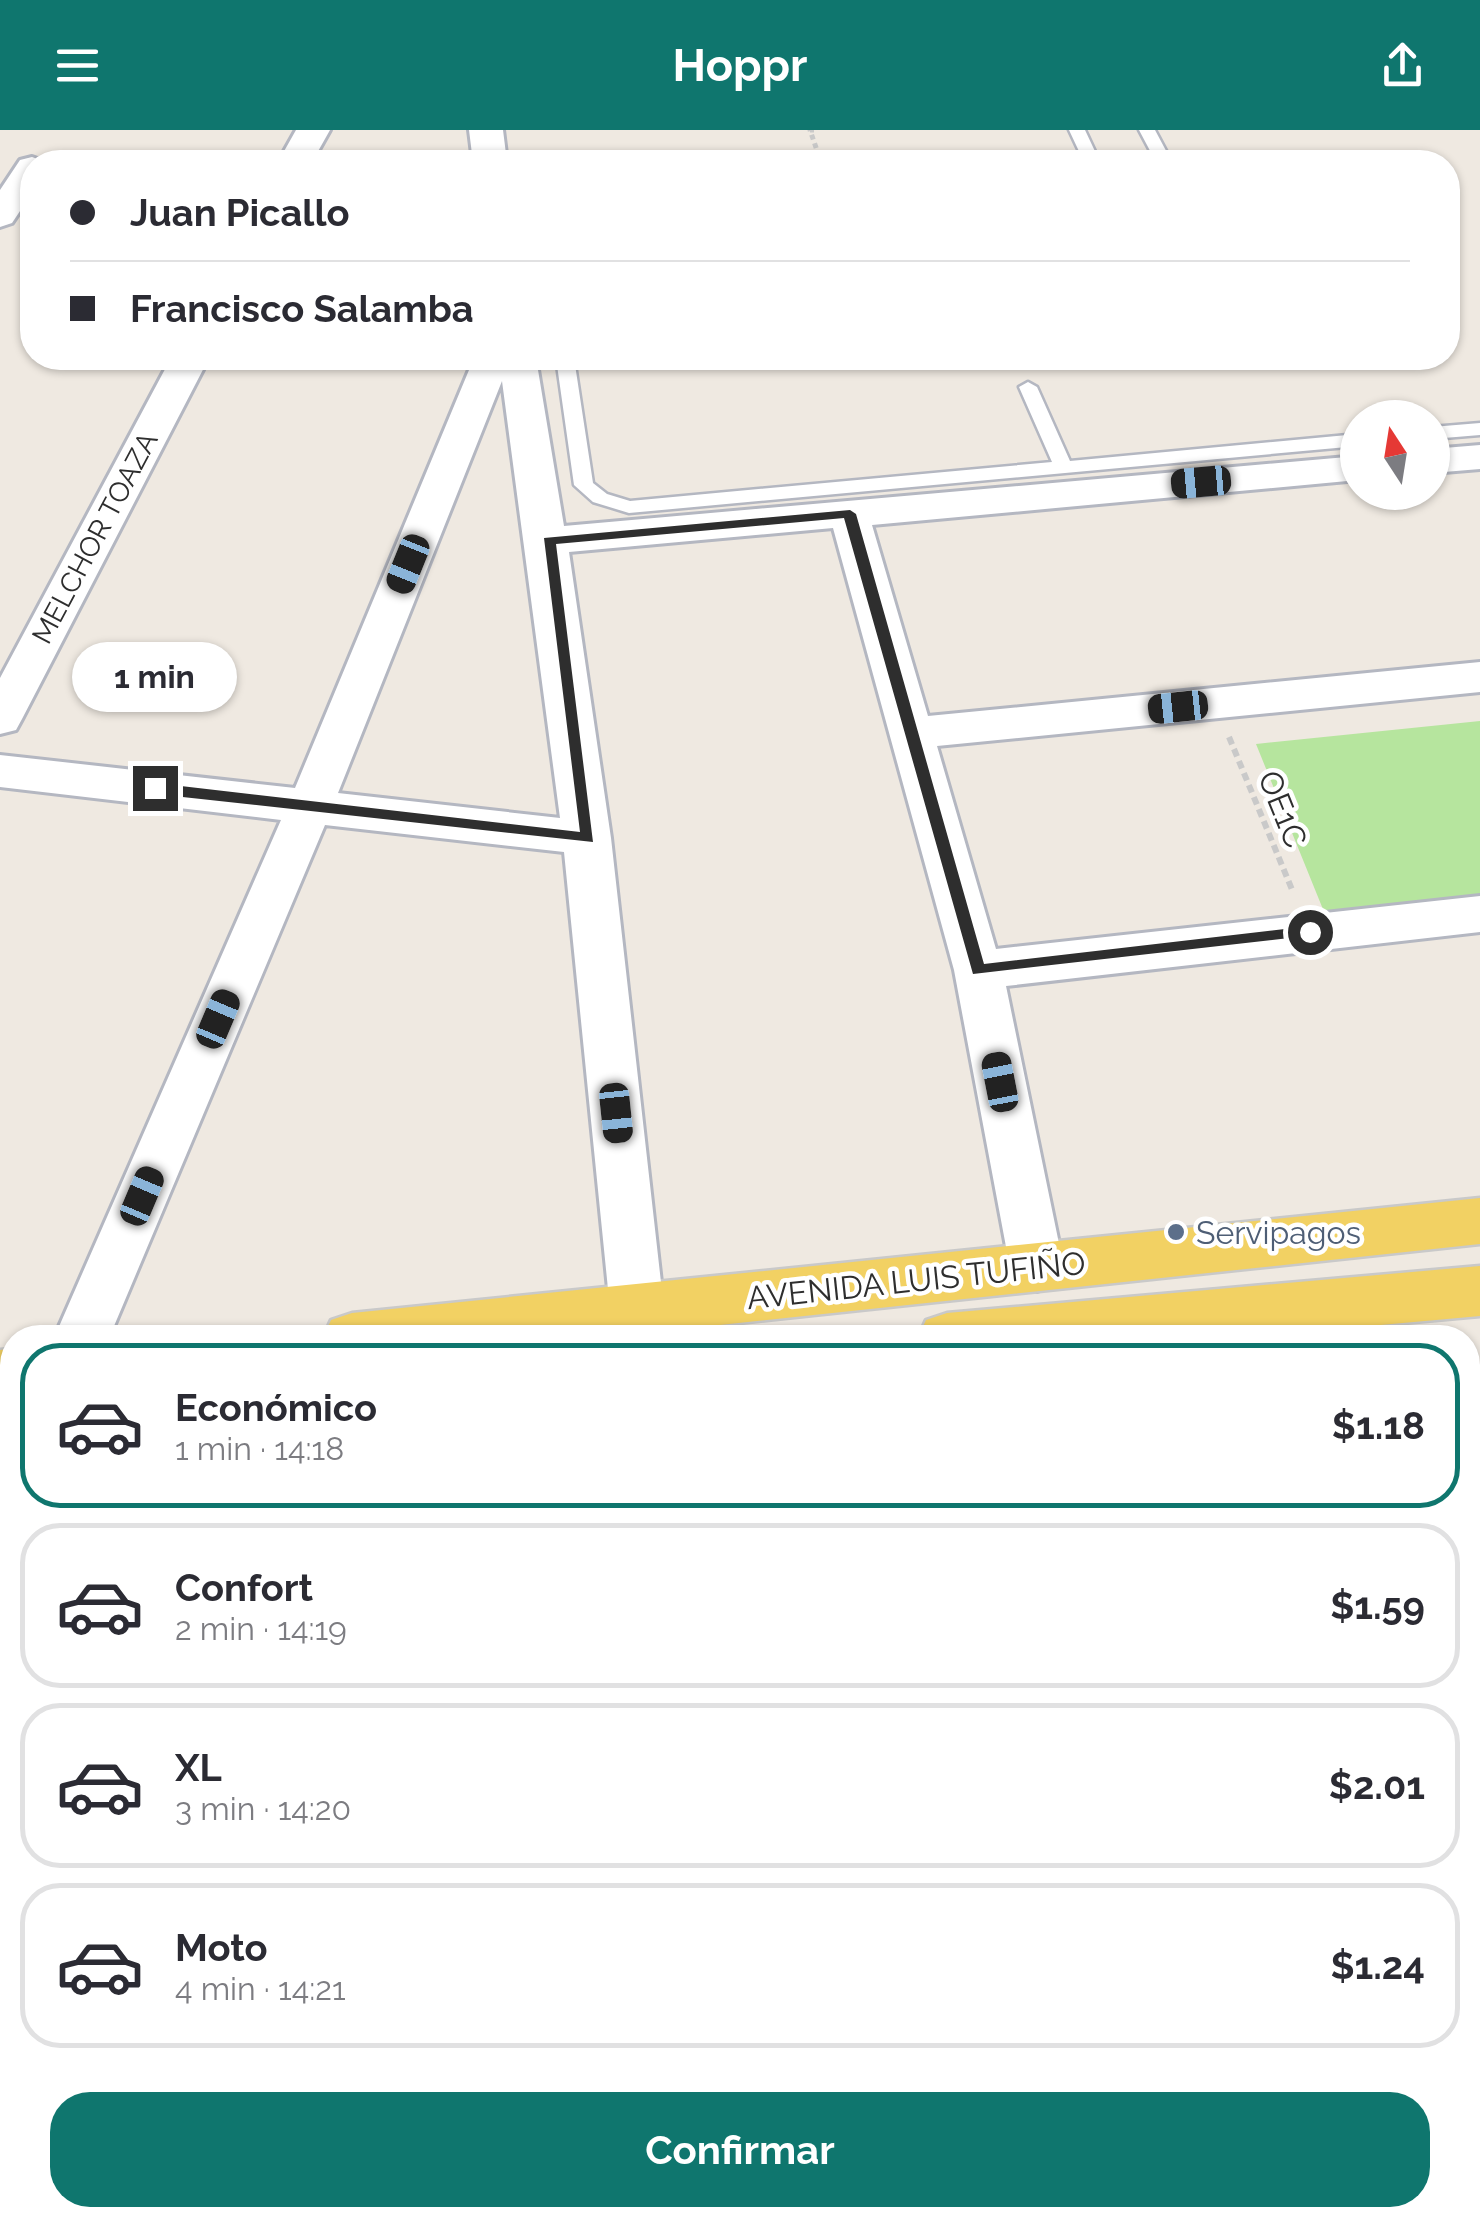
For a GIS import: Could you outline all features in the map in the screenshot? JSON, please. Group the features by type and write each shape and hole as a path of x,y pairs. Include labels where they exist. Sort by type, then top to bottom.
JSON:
{"main road":[{"name":"AVENIDA LUIS TUFIÑO","path":"480,1325 1480,1222"},
{"path":"939,1278 946,1325"},
{"name":"AVENIDA LUIS TUFIÑO","path":"1084,1325 1480,1290"}],"street":[{"path":"0,216 20,186"},
{"name":"MELCHOR TOAZA","path":"0,719 184,370"},
{"path":"87,1325 310,806 487,370"},
{"path":"519,370 549,541 588,838 637,1309"},
{"path":"1450,460 1480,457"},
{"path":"549,541 1340,470"},
{"path":"850,514 978,970 1037,1268"},
{"path":"910,733 1480,677"},
{"path":"0,771 588,838"},
{"path":"978,970 1480,914"}],"lane":[{"path":"1077,131 1101,130"},
{"path":"567,370 584,484 600,498 629,507 1340,442"},
{"path":"1028,387 1063,467"},
{"path":"1450,432 1480,429"}],"path":[{"path":"814,130 810,130 817,150"},
{"name":"OE1C","path":"1216,703 1310,932"}],"green space":[{"path":"1480,721 1480,918 1333,934 1256,744"}],"place":[{"name":"Servipagos","path":"1176,1232"}],"route":[{"path":"155,788 588,838 549,541 850,514 978,970 1310,932"}]}
